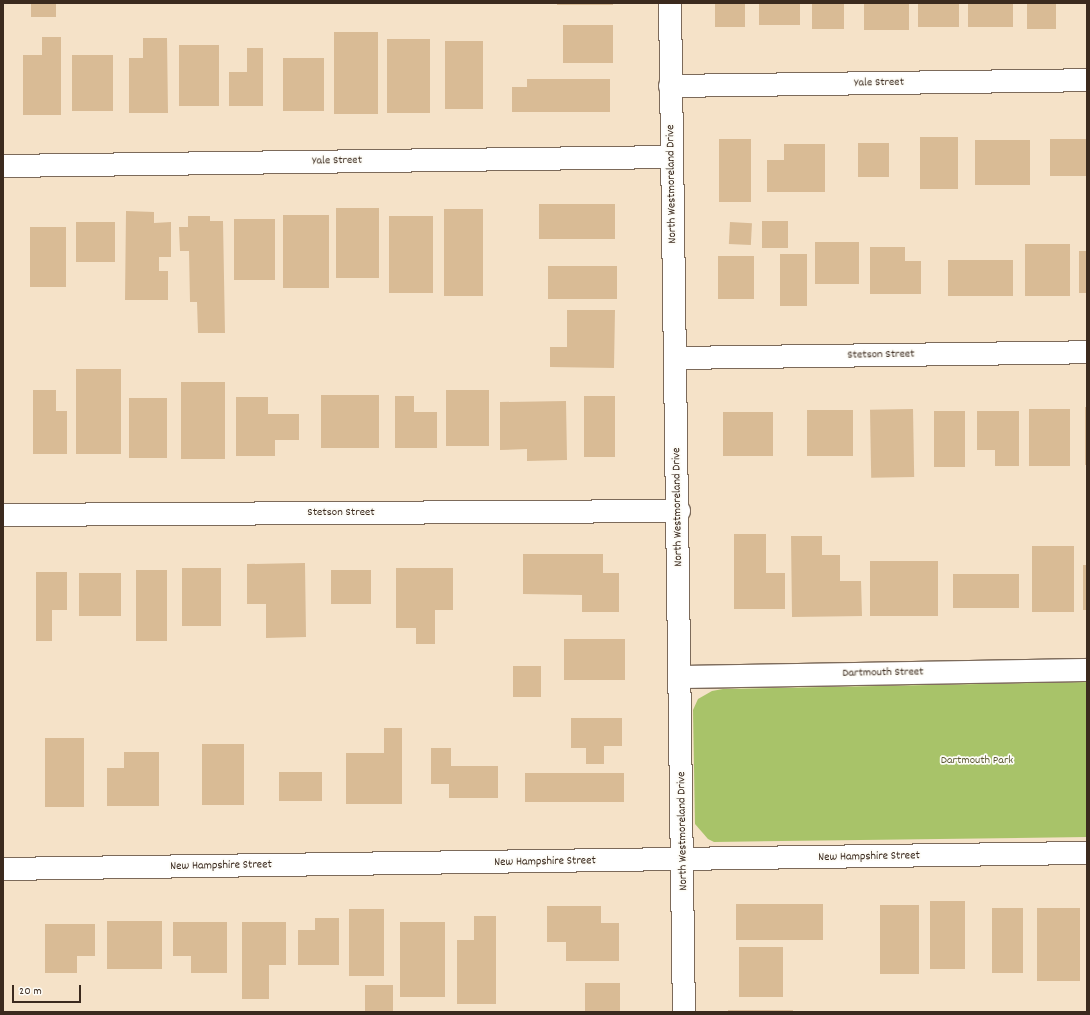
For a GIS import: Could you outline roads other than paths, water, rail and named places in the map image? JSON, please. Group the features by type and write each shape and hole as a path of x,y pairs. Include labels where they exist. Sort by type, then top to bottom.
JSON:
{"street":[{"name":"North Westmoreland Drive","path":"670,3 670,156 679,510 684,1012"},
{"name":"Yale Street","path":"670,86 1087,80"},
{"name":"Yale Street","path":"3,166 670,156"},
{"name":"Stetson Street","path":"676,358 1087,352"},
{"name":"Stetson Street","path":"3,515 679,510"},
{"name":"Dartmouth Street","path":"680,677 1087,670"},
{"name":"New Hampshire Street","path":"3,869 1087,853"}],"park label":[{"name":"Dartmouth Park","path":"977,761"}]}
